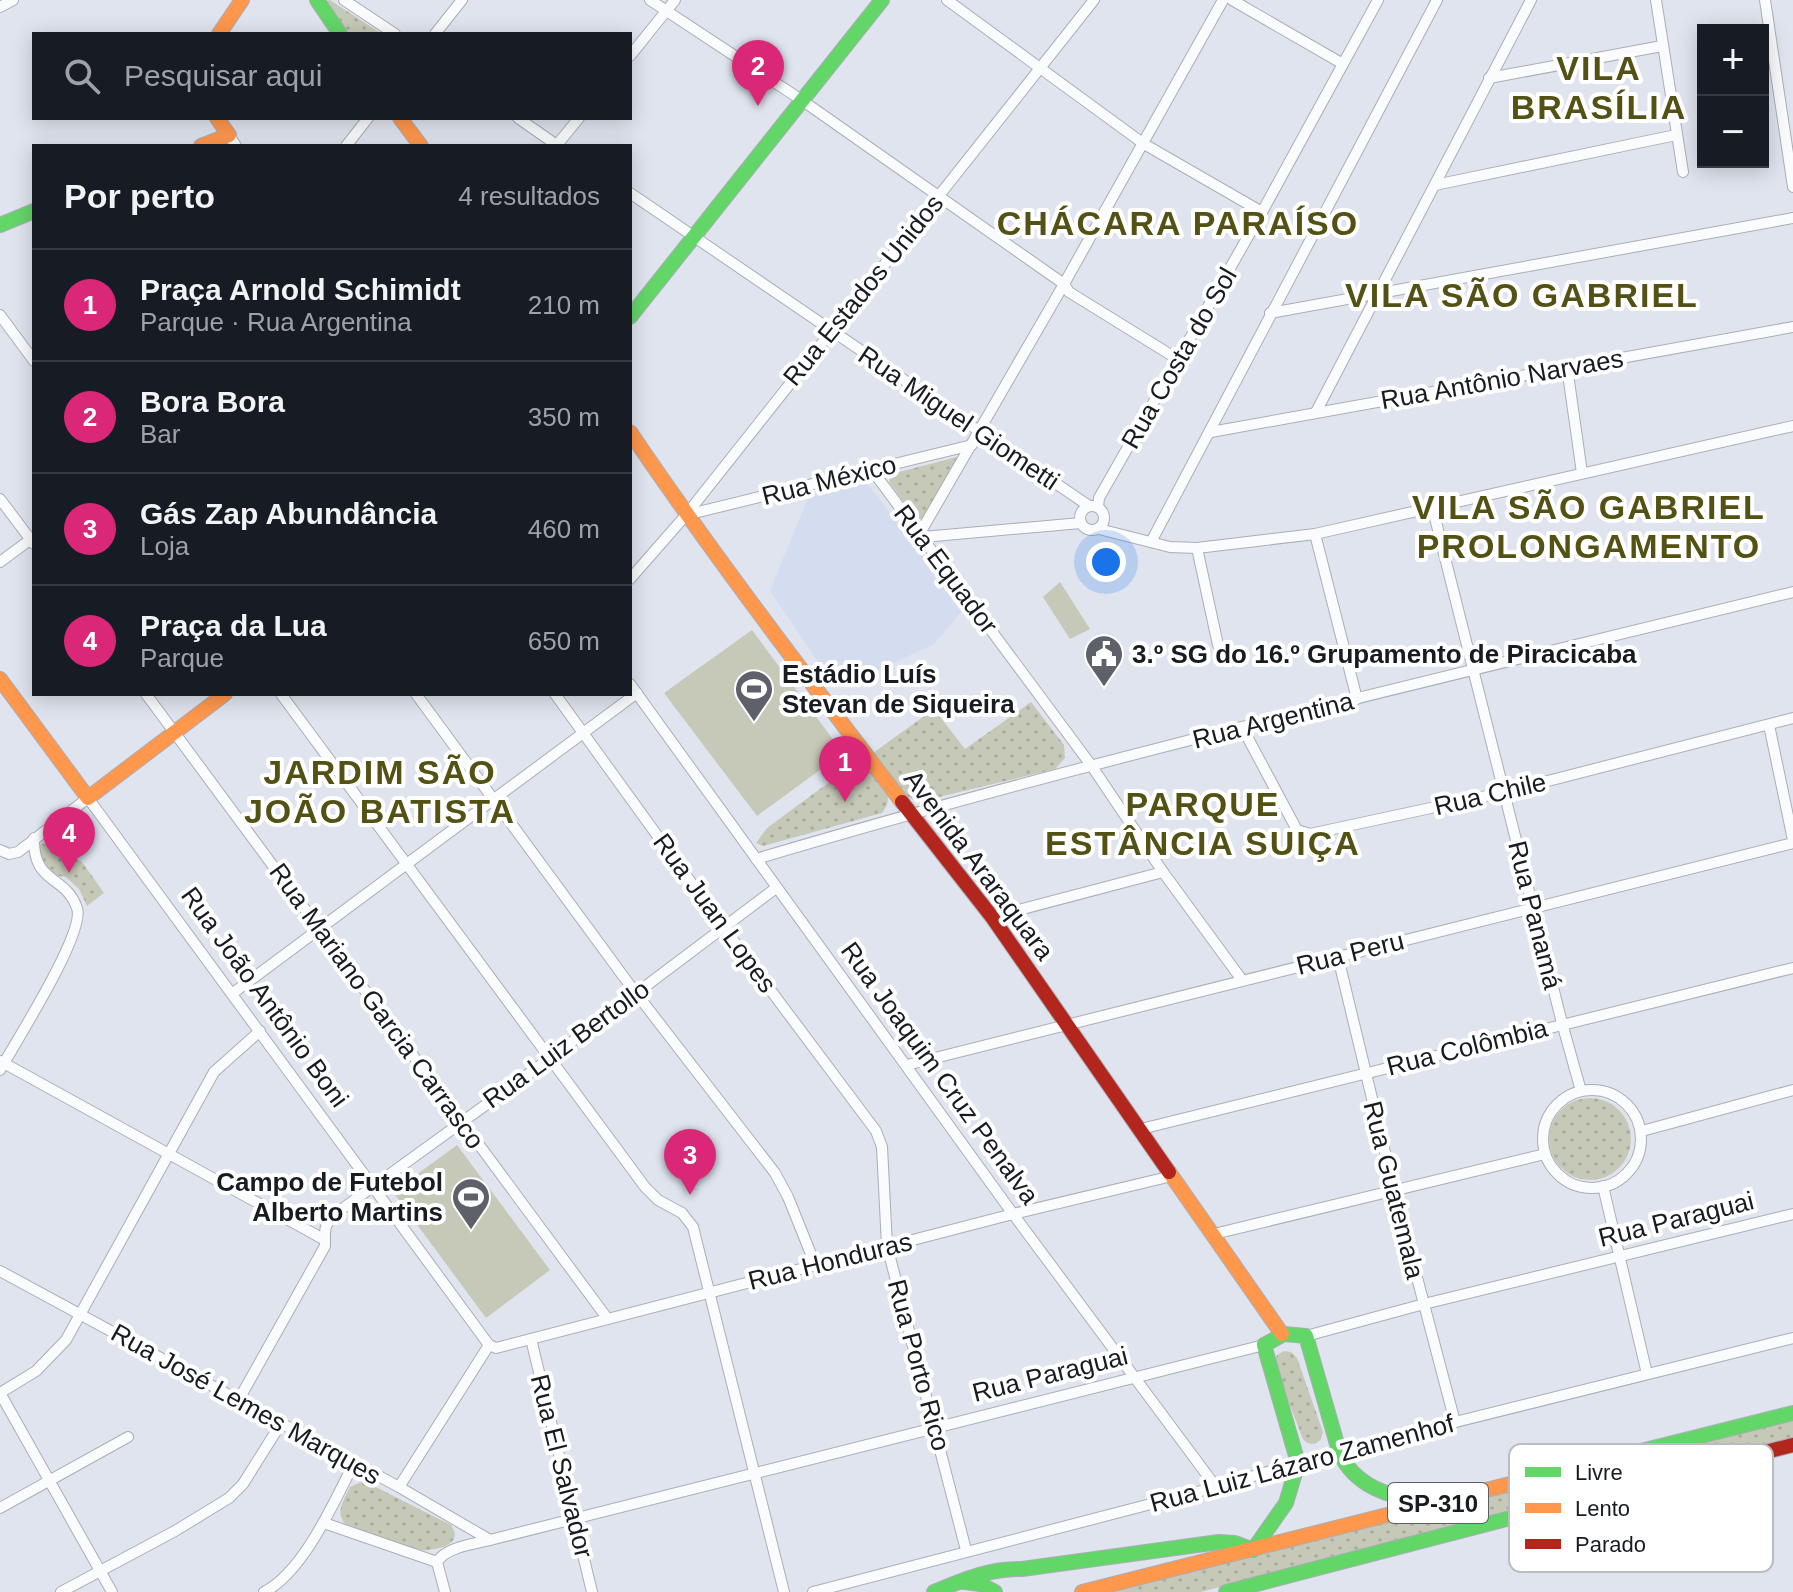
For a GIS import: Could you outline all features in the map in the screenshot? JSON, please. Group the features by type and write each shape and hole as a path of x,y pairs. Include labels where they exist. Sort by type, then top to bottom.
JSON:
{"main road":[{"path":"220,32 242,0"},
{"path":"317,0 339,32"},
{"path":"632,314 882,0"},
{"path":"218,120 233,141"},
{"path":"402,120 420,144"},
{"path":"1,222 32,212"},
{"name":"Avenida Araraquara","path":"632,435 686,515 992,917 1282,1334"},
{"name":"Rua João Antônio Boni","path":"0,679 88,798"},
{"path":"88,798 222,696"},
{"name":"Rua Paraguai","path":"1264,1345 1271,1337 1282,1334 1306,1336"},
{"path":"1306,1336 1342,1462 1352,1473 1366,1483 1402,1499 1420,1500 1479,1492"},
{"path":"934,1592 997,1571 1219,1542 1235,1543 1253,1550 1259,1536 1272,1525 1285,1505 1296,1478 1298,1463 1264,1345"},
{"name":"SP-310","path":"1670,1444 1793,1413"},
{"name":"SP-310","path":"1773,1450 1793,1445"},
{"name":"SP-310","path":"1082,1592 1509,1484"},
{"name":"SP-310","path":"1226,1592 1509,1519"},
{"path":"1001,1592 1007,1579 1022,1569"},
{"path":"1245,1592 1312,1571"},
{"path":"960,1581 980,1584 995,1592"}],"street":[{"path":"0,7 13,0"},
{"path":"344,0 392,32"},
{"path":"437,32 462,0"},
{"path":"650,0 803,101 1064,284 1069,292 1179,360"},
{"path":"632,54 675,0"},
{"path":"947,0 1144,144 1262,212"},
{"name":"Rua Estados Unidos","path":"632,577 686,515 1094,0"},
{"path":"921,535 1223,0"},
{"path":"1232,0 1343,64"},
{"name":"Rua Costa do Sol","path":"1097,509 1099,498 1262,212 1378,0"},
{"path":"1151,542 1437,0"},
{"path":"1316,412 1531,0"},
{"path":"1656,0 1683,172"},
{"path":"1765,0 1793,187"},
{"path":"1489,78 1662,46"},
{"path":"348,144 366,120"},
{"path":"521,120 554,144"},
{"path":"559,144 577,120"},
{"path":"1435,185 1676,135"},
{"name":"Rua Miguel Giometti","path":"632,194 1097,509 1132,537"},
{"path":"1270,313 1793,218"},
{"path":"0,315 32,358"},
{"name":"Rua Antônio Narvaes","path":"1211,432 1793,327"},
{"path":"1567,367 1582,473"},
{"name":"Rua Miguel Giometti","path":"1099,529 1170,547 1197,548 1315,534 1793,426"},
{"name":"Rua México","path":"686,515 972,445"},
{"name":"Rua Equador","path":"872,470 1091,765 1163,872 1242,980"},
{"path":"0,499 32,539"},
{"name":"Rua Panamá","path":"1432,506 1581,1091"},
{"path":"1097,509 1104,522 1099,529 1086,529 1081,523 1082,511 1097,509"},
{"path":"921,535 1081,523"},
{"path":"1315,534 1357,699"},
{"path":"0,562 32,541"},
{"path":"1197,548 1218,645"},
{"name":"Rua Argentina","path":"756,859 910,813 1091,765 1793,592"},
{"name":"Rua Joaquim Cruz Penalva","path":"634,688 1013,1214 1216,1487"},
{"name":"Rua Mariano Garcia Carrasco","path":"147,696 607,1318"},
{"path":"282,696 651,1194 688,1218 693,1227 784,1592"},
{"path":"417,696 636,993 775,1173 815,1264"},
{"name":"Rua Juan Lopes","path":"556,696 876,1131"},
{"path":"233,993 583,732 625,696"},
{"name":"Rua Chile","path":"1243,729 1297,830 1316,834 1505,792 1793,718"},
{"path":"1769,725 1793,842"},
{"path":"0,850 13,854 88,798"},
{"name":"Rua João Antônio Boni","path":"88,798 489,1345"},
{"path":"34,838 33,855 38,868 70,895 78,909 79,919 69,946 1,1065 325,1240"},
{"name":"Rua Peru","path":"907,1065 1793,842"},
{"path":"992,917 1163,872"},
{"name":"Rua Luiz Bertollo","path":"238,1401 325,1246 325,1224 373,1185 549,1059 776,888"},
{"name":"Rua Guatemala","path":"1338,957 1394,1190 1455,1422"},
{"name":"Rua Colômbia","path":"1141,1129 1793,968"},
{"path":"112,1592 0,1393 36,1371 57,1352 214,1072 260,1031"},
{"path":"1642,1131 1793,1090"},
{"path":"1581,1091 1612,1093 1625,1101 1635,1113 1642,1131 1637,1158 1629,1171 1617,1181 1603,1186 1588,1188 1573,1184 1560,1176 1545,1154 1547,1119 1556,1106 1581,1091"},
{"name":"Rua Porto Rico","path":"876,1131 882,1147 887,1246 966,1550"},
{"path":"1214,1234 1545,1154"},
{"name":"Rua Honduras","path":"489,1345 496,1348 815,1264 1172,1176"},
{"path":"1603,1186 1647,1374"},
{"name":"Rua Paraguai","path":"1306,1336 1793,1214"},
{"name":"Rua José Lemes Marques","path":"0,1271 399,1487 490,1540"},
{"name":"Rua Luiz Lázaro Zamenhof","path":"813,1592 1216,1487 1339,1451 1793,1338"},
{"name":"Rua El Salvador","path":"531,1339 592,1592"},
{"path":"399,1487 489,1345"},
{"name":"Rua Paraguai","path":"437,1562 447,1552 490,1540 1264,1345"},
{"path":"61,1592 175,1531 229,1498 243,1484 280,1425"},
{"path":"0,1508 128,1437"},
{"path":"264,1592 279,1589 324,1523 354,1463"},
{"path":"324,1523 437,1562 445,1592"}],"shaded area":[{"path":"860,480 869,486 921,553 961,612 934,644 875,672 831,681 770,591 810,493"}],"green space":[{"path":"330,0 379,32 348,32 326,1"},
{"path":"957,457 924,519 916,519 889,482 891,474"},
{"path":"1060,582 1090,629 1070,639 1043,597"},
{"name":"Estádio Luís Stevan de Siqueira","path":"752,630 843,753 757,816 664,693"},
{"path":"1031,702 1064,745 1065,758 1055,769 918,802 903,795 873,753 934,709 965,749"},
{"path":"864,763 888,797 882,813 763,846 756,843 767,828 854,764"},
{"path":"42,843 82,862 104,893 87,906 79,889 66,877 52,875 41,864 39,847"},
{"path":"1582,1098 1598,1098 1613,1104 1625,1116 1631,1139 1625,1162 1613,1174 1598,1180 1582,1180 1567,1174 1555,1162 1549,1147 1549,1131 1555,1116 1567,1104"},
{"name":"Campo de Futebol Alberto Martins","path":"457,1145 550,1270 486,1318 393,1192"},
{"path":"1284,1351 1291,1352 1297,1358 1323,1432 1321,1439 1315,1443 1310,1444 1303,1439 1274,1364 1277,1355"},
{"path":"1793,1418 1793,1440 1773,1445 1692,1444"},
{"path":"361,1482 451,1525 454,1539 443,1547 411,1550 347,1526 341,1517 341,1507 350,1487"},
{"path":"1509,1491 1509,1513 1201,1592 1114,1592"}],"traffic: fast":[{"path":"317,0 339,32"},
{"path":"632,314 882,0"},
{"path":"0,225 32,212"},
{"path":"1298,1463 1264,1345 1284,1334 1306,1336 1339,1451"},
{"path":"1669,1444 1793,1413"},
{"path":"1339,1451 1353,1473 1374,1488 1399,1497 1425,1500"},
{"path":"934,1592 999,1570 1219,1542 1235,1543 1253,1550 1286,1503 1298,1463"},
{"path":"1226,1592 1509,1518"},
{"path":"964,1582 980,1584 995,1592"}],"traffic: slow":[{"path":"220,32 242,0"},
{"path":"206,144 229,135 218,120"},
{"path":"402,120 420,144"},
{"path":"632,435 729,573 902,802"},
{"path":"0,679 88,798 222,696"},
{"path":"1169,1172 1282,1334"},
{"path":"1082,1592 1509,1484"}],"traffic: jam":[{"path":"902,802 992,917 1169,1172"},
{"path":"1773,1450 1793,1445"}],"place":[{"name":"Bora Bora","path":"758,106"},
{"name":"3.º SG do 16.º Grupamento de Piracicaba","path":"1104,688"},
{"name":"Estádio Luís Stevan de Siqueira","path":"754,723"},
{"name":"Praça Arnold Schimidt","path":"845,802"},
{"name":"Praça da Lua","path":"69,873"},
{"name":"Gás Zap Abundância","path":"690,1195"},
{"name":"Campo de Futebol Alberto Martins","path":"471,1231"}],"district":[{"name":"VILA BRASÍLIA","path":"1599,88"},
{"name":"CHÁCARA PARAÍSO","path":"1178,223"},
{"name":"VILA SÃO GABRIEL","path":"1522,295"},
{"name":"VILA SÃO GABRIEL PROLONGAMENTO","path":"1589,526"},
{"name":"JARDIM SÃO JOÃO BATISTA","path":"380,792"},
{"name":"PARQUE ESTÂNCIA SUIÇA","path":"1203,824"}]}
